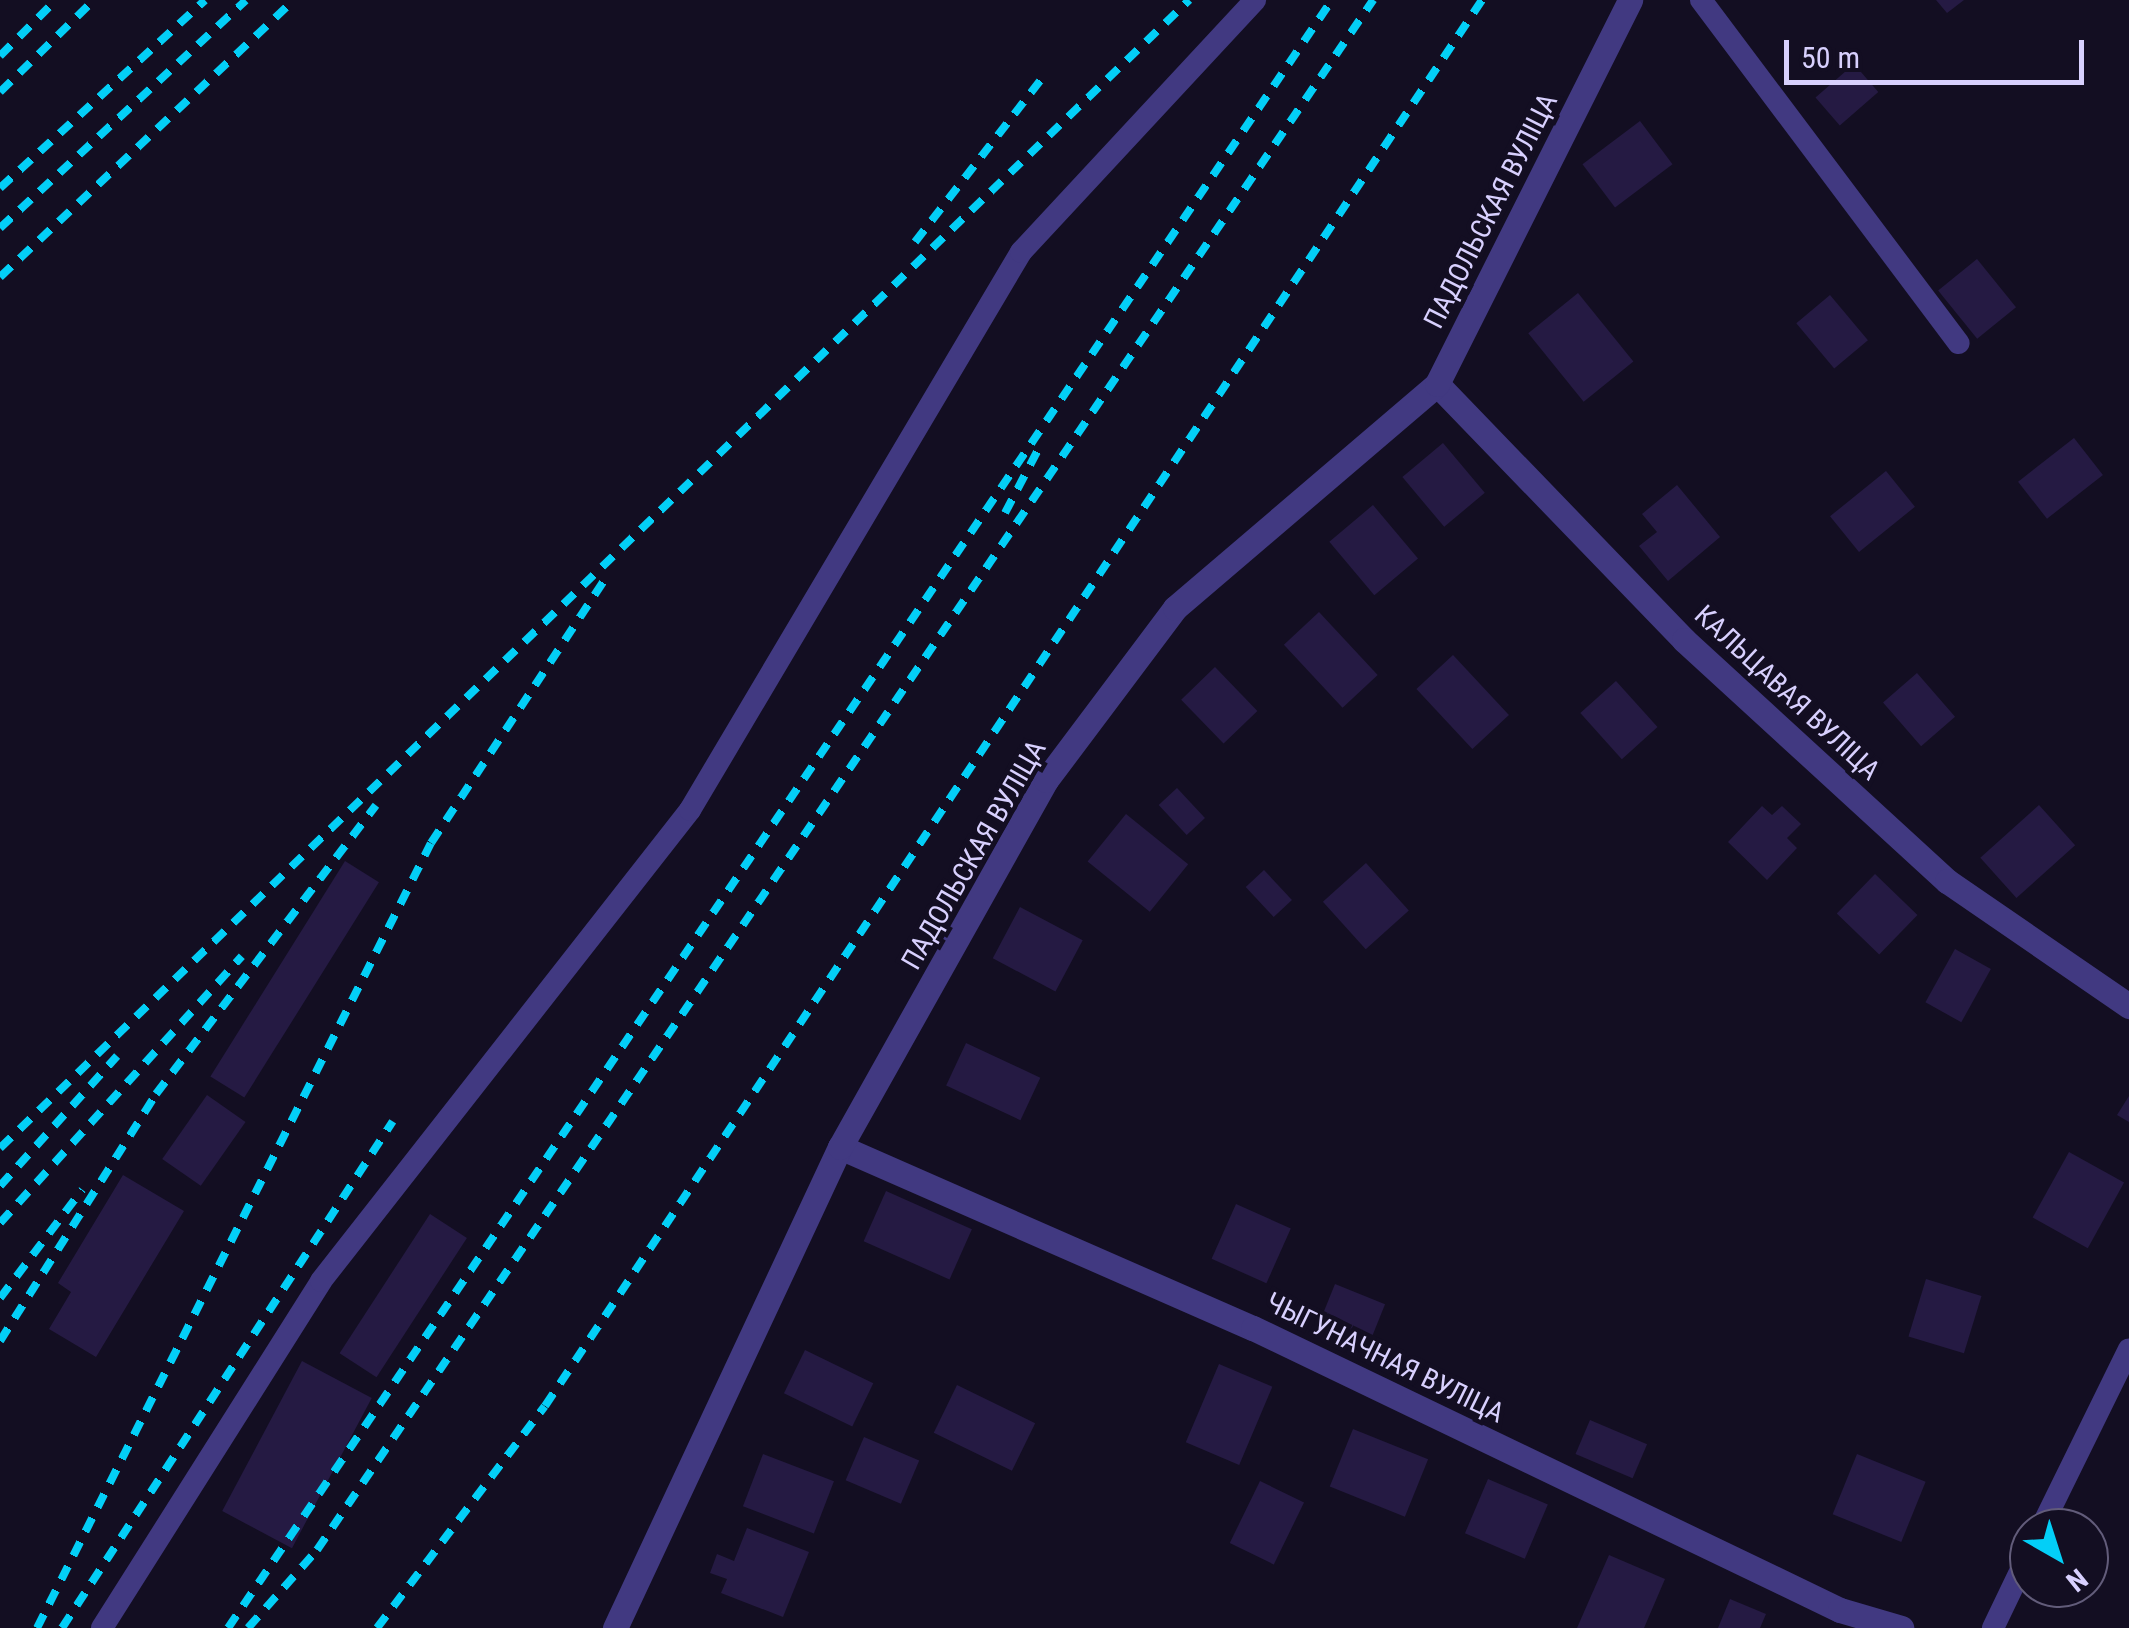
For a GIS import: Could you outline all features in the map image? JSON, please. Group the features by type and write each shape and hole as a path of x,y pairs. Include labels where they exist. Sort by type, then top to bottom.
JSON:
{"street":[{"name":"ПАДОЛЬСКАЯ ВУЛІЦА","path":"614,1628 840,1148 1046,780 1174,608 1438,384 1630,0"},
{"name":"КАЛЬЦАВАЯ ВУЛІЦА","path":"1438,384 1684,640 1947,882 2129,1006"},
{"name":"ЧЫГУНАЧНАЯ ВУЛІЦА","path":"840,1148 1254,1328 1837,1619 1901,1628"}],"lane":[{"path":"102,1628 321,1280 690,810 1022,252 1254,0"},
{"path":"1701,0 1959,342"},
{"path":"2051,1508 2129,1349"},
{"path":"1993,1628 2009,1595"}],"building":[{"path":"1936,0 1964,0 1947,13"},
{"path":"1854,64 1878,92 1840,125 1816,97"},
{"path":"1640,121 1672,164 1615,207 1582,164"},
{"path":"1977,259 2016,307 1977,339 1938,290"},
{"path":"1578,293 1633,361 1584,402 1528,333"},
{"path":"1830,295 1868,340 1834,368 1796,323"},
{"path":"2074,438 2103,475 2047,519 2018,482"},
{"path":"1443,443 1485,493 1444,527 1402,477"},
{"path":"1886,471 1915,507 1859,552 1830,516"},
{"path":"1677,485 1720,537 1668,581 1639,546 1657,532 1642,514"},
{"path":"1373,505 1418,559 1374,595 1329,542"},
{"path":"1319,612 1378,675 1343,708 1284,645"},
{"path":"1453,655 1509,715 1472,749 1416,689"},
{"path":"1215,667 1257,711 1224,744 1181,700"},
{"path":"1917,673 1955,717 1921,746 1883,703"},
{"path":"1616,681 1657,727 1622,759 1580,713"},
{"path":"1177,788 1205,818 1187,835 1159,805"},
{"path":"2039,805 2075,845 2016,898 1980,858"},
{"path":"1762,806 1772,815 1782,806 1801,824 1787,838 1797,848 1767,880 1728,842"},
{"path":"1126,814 1188,864 1150,912 1088,861"},
{"path":"345,861 379,882 244,1098 210,1076"},
{"path":"1366,863 1409,911 1366,949 1323,902"},
{"path":"1264,870 1292,900 1274,917 1246,887"},
{"path":"1875,874 1917,915 1879,955 1837,914"},
{"path":"1020,907 1083,940 1055,992 993,958"},
{"path":"1955,949 1991,969 1961,1022 1925,1002"},
{"path":"966,1043 1040,1078 1020,1120 946,1086"},
{"path":"207,1095 246,1122 201,1186 162,1159"},
{"path":"2129,1096 2129,1122 2117,1115"},
{"path":"2069,1152 2124,1183 2088,1248 2033,1218"},
{"path":"123,1175 184,1211 96,1357 49,1329 71,1292 58,1283"},
{"path":"886,1191 972,1229 950,1279 864,1241"},
{"path":"1236,1204 1291,1228 1266,1283 1212,1259"},
{"path":"430,1214 467,1238 376,1377 340,1353"},
{"path":"1926,1279 1981,1296 1964,1353 1908,1336"},
{"path":"1335,1284 1385,1304 1367,1349 1317,1329"},
{"path":"805,1350 873,1383 852,1426 784,1393"},
{"path":"302,1361 372,1398 292,1548 222,1511"},
{"path":"1219,1364 1272,1387 1239,1465 1186,1442"},
{"path":"957,1385 1035,1423 1012,1471 934,1433"},
{"path":"1590,1420 1647,1444 1633,1478 1576,1454"},
{"path":"1353,1429 1428,1459 1405,1517 1330,1486"},
{"path":"864,1437 919,1460 901,1504 846,1480"},
{"path":"763,1454 834,1481 814,1534 743,1506"},
{"path":"1857,1454 1926,1482 1901,1542 1833,1514"},
{"path":"1488,1479 1548,1504 1525,1559 1465,1533"},
{"path":"1260,1481 1304,1502 1274,1564 1230,1543"},
{"path":"747,1528 809,1552 783,1617 721,1593 727,1579 710,1573 717,1554 734,1561"},
{"path":"1609,1555 1665,1579 1644,1628 1577,1628"},
{"path":"1730,1599 1766,1614 1760,1628 1718,1628"}],"railway":[{"path":"0,56 56,0"},
{"path":"0,92 94,0"},
{"path":"0,188 205,0"},
{"path":"0,228 246,0"},
{"path":"0,277 294,0"},
{"path":"0,1148 1189,0"},
{"path":"228,1628 1332,0"},
{"path":"248,1628 317,1550 1373,0"},
{"path":"377,1628 545,1406 1482,0"},
{"path":"915,242 1047,72"},
{"path":"1005,513 1040,446"},
{"path":"37,1628 431,843 608,575"},
{"path":"0,1341 156,1094 376,805"},
{"path":"0,1223 242,956"},
{"path":"0,1186 117,1056"},
{"path":"62,1628 393,1121"},
{"path":"0,1298 82,1190"}]}
